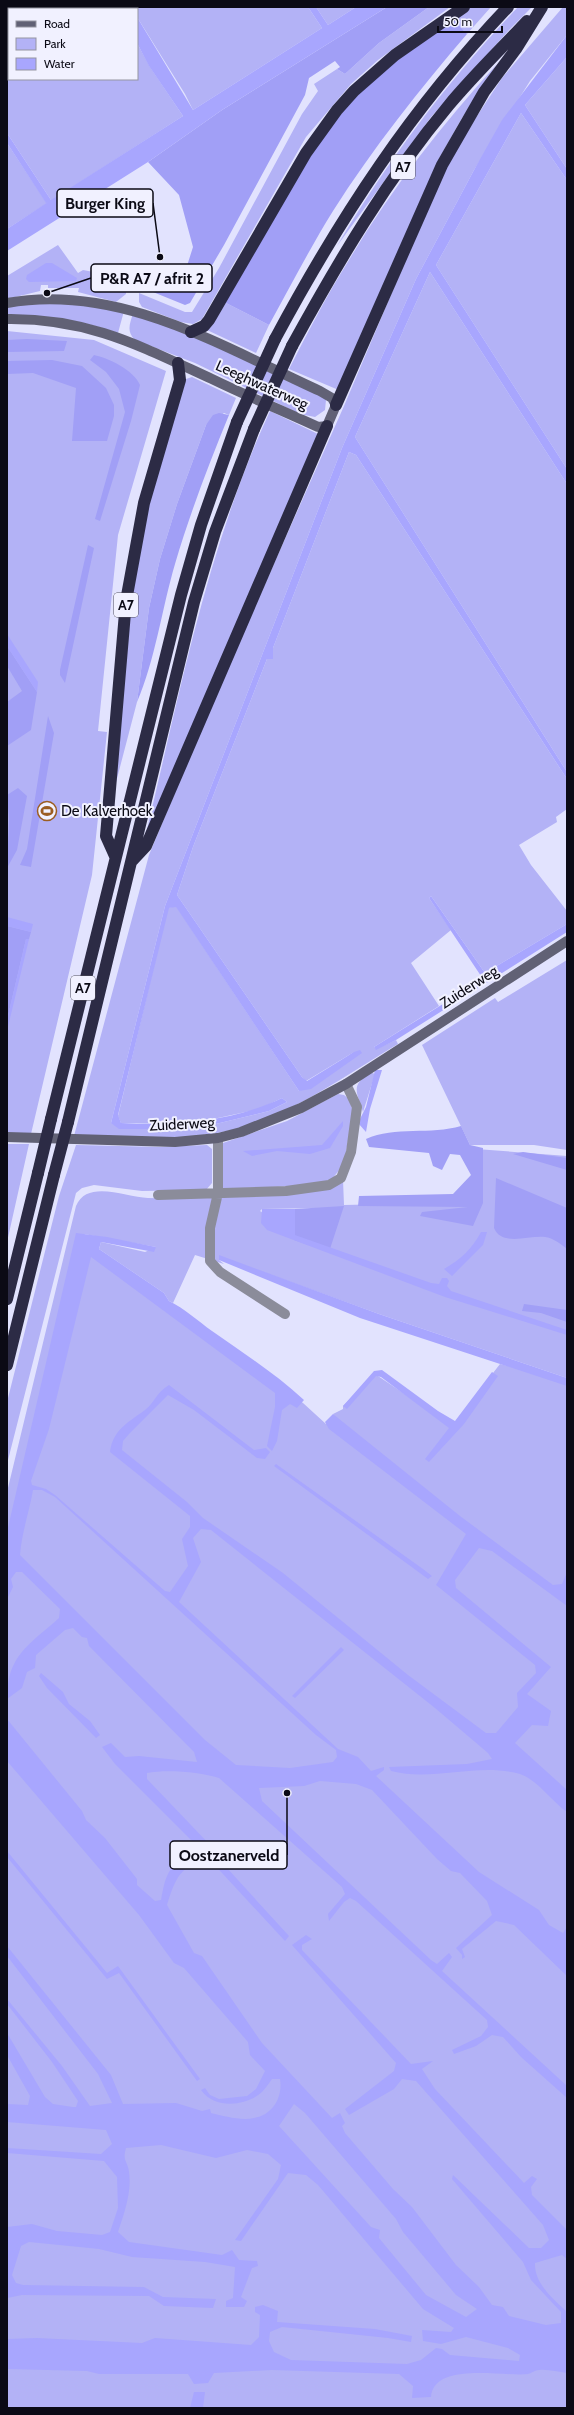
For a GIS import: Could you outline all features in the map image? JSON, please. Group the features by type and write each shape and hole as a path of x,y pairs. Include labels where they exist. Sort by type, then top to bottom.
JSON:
{"highway":[{"path":"191,332 204,326 209,320 306,153 337,110 354,91 395,55 464,7"},
{"name":"A7","path":"7,1299 180,595 201,525 237,422 275,339 315,266 350,207 432,93 508,7"},
{"name":"A7","path":"7,1365 68,1122 194,602 215,532 254,429 292,346 332,274 363,223 449,106 541,7"},
{"name":"A7","path":"336,405 442,165 484,92 516,48 541,7"},
{"name":"A7","path":"115,856 106,836 126,601 144,503 180,380 178,363"},
{"name":"A7","path":"131,862 146,846 327,426"}],"main road":[{"name":"Leeghwaterweg","path":"7,303 64,300 105,303 129,309 191,332 327,395 336,405"},
{"name":"Leeghwaterweg","path":"7,319 57,321 97,330 178,363 318,427 327,426"},
{"path":"327,426 336,405"},
{"name":"Zuiderweg","path":"7,1137 175,1142 218,1138 271,1122 346,1084 567,941"}],"street":[{"path":"158,1195 286,1190 329,1185 341,1178 351,1152 357,1107 346,1084"},
{"path":"218,1138 218,1193 210,1228 210,1261 220,1272 286,1314"}],"green space":[{"path":"7,7 116,8 8,8 8,80 138,80 138,45 150,67 183,116 7,229 7,143 46,202 51,200 7,133"},
{"path":"130,7 308,7 322,28 193,110 185,94 138,19 138,8"},
{"path":"316,7 356,7 328,25"},
{"path":"429,7 450,7 378,60 351,84 306,137 202,319 193,324 181,322 142,307 139,302 139,293 185,312 192,312 219,268 302,114 318,91 314,84 337,69 345,74 379,43"},
{"path":"470,7 491,7 467,34 453,19"},
{"path":"518,7 532,7 511,28 431,117 337,246 357,213 421,121 467,63"},
{"path":"563,7 567,7 567,35 530,81 474,170 416,279 342,448 165,906 111,1123 195,1129 269,1111 287,1102 282,1098 259,1109 190,1124 121,1123 118,1116 168,908 176,906 299,1091 354,1052 306,1081 177,895 193,847 267,659 273,659 273,648 349,452 356,455 567,779 567,809 556,817 557,822 519,845 531,865 567,911 567,924 485,973 431,896 429,898 451,930 411,963 439,1006 374,1047 376,1049 396,1040 398,1044 331,1086 296,1105 261,1121 239,1128 216,1133 169,1138 74,1136 149,855 210,708 344,406 434,193 456,148 502,78"},
{"path":"567,57 567,169 525,105"},
{"path":"497,64 462,118 440,157 341,391 289,369 333,287 382,208 437,134"},
{"path":"521,113 567,180 567,469 436,265"},
{"path":"58,245 78,273 83,270 120,277 126,286 126,294 116,302 78,292 79,288 48,288 48,285 41,285 40,291 7,299 7,276"},
{"path":"430,272 567,484 567,772 355,437"},
{"path":"55,302 124,311 118,333 104,328 63,319 7,315 7,306"},
{"path":"224,302 269,325 256,353 207,330"},
{"path":"133,313 212,343 322,396 326,400 325,410 315,417 300,414 195,363 135,340 130,334 130,324"},
{"name":"De Kalverhoek","path":"7,331 94,340 166,371 118,535 98,731 107,732 92,875 31,1134 7,1133"},
{"path":"192,377 236,398 229,415 224,413 206,425 177,504 160,559 149,608 137,702 114,790 134,576 143,523 186,379"},
{"path":"270,411 320,435 144,842 196,623 229,515 248,463"},
{"path":"567,960 567,1150 534,1145 470,1145 422,1045 495,998 498,1002"},
{"path":"370,1072 375,1074 363,1112 358,1098 357,1089 360,1081"},
{"path":"338,1094 344,1095 349,1099 353,1111 344,1164 332,1179 316,1185 224,1189 220,1186 223,1143 287,1121"},
{"path":"7,1144 29,1144 7,1242"},
{"path":"76,1145 161,1147 207,1145 212,1149 212,1183 206,1190 142,1191 94,1185 82,1188 76,1193 7,1464 7,1402 59,1196"},
{"path":"476,1149 567,1156 567,1378 379,1314 219,1256 219,1260 224,1264 195,1255 173,1303 169,1301 164,1293 99,1249 101,1242 145,1252 156,1247 84,1234 98,1250 303,1403 326,1424 336,1418 333,1414 343,1409 343,1406 375,1374 452,1426 500,1364 567,1381 567,2408 7,2408 7,1492 76,1206 81,1198 89,1193 98,1191 148,1198 197,1198 246,1194 343,1180 344,1205 479,1202","holes":["320,1208 312,1246 260,1211 262,1209"]}],"shaded area":[{"path":"387,7 429,7 379,43 345,74 337,69 340,67 335,61 309,78 305,95 224,245 190,303 185,305 153,292 154,286 186,269 193,247 179,195 148,162 222,110"},
{"path":"453,19 467,34 431,76 397,120 348,188 316,239 269,325 224,302 320,136 383,68"},
{"path":"27,339 67,341 64,351 7,352 7,340"},
{"path":"94,355 120,366 132,374 140,385 131,421 100,521 95,519 125,412 119,389 106,372 90,360"},
{"path":"52,360 82,366 106,388 114,405 114,416 107,441 72,441 76,388 33,373 7,374 7,361"},
{"path":"219,413 229,415 187,526 170,581 149,669 137,702 149,608 160,559 177,504 206,425 213,415"},
{"path":"88,545 94,548 65,683 60,675 60,670"},
{"path":"7,646 37,692 31,730 7,746 7,702 22,691 7,666"},
{"path":"48,716 54,733 31,867 20,865 27,849"},
{"path":"18,788 27,796 17,850 7,868 9,820 7,795"},
{"path":"7,926 31,932 29,939 26,939 7,1020"},
{"path":"461,1126 470,1145 483,1148 483,1203 473,1226 420,1216 422,1212 468,1207 358,1206 359,1196 453,1194 471,1175 460,1155 450,1154 442,1170 433,1166 429,1153 369,1147 366,1139 389,1133 449,1129"},
{"path":"523,1152 567,1158 567,1170 513,1154"},
{"path":"496,1178 567,1208 567,1249 557,1242 545,1237 509,1239 498,1234 494,1228"},
{"path":"344,1206 329,1252 294,1240 295,1209"},
{"path":"524,1304 567,1310 567,1322 541,1313 522,1311"}],"water":[{"path":"308,7 316,7 328,25 356,7 387,7 222,110 148,162 7,251 7,229 48,202 46,203 7,143 7,133 51,200 183,116 149,66 138,45 138,19 193,110 322,28"},
{"path":"567,35 567,57 525,105 567,169 567,180 521,113 436,265 567,469 567,484 430,272 355,437 567,772 567,779 356,455 349,452 273,648 273,659 267,659 193,847 177,895 302,1077 307,1081 354,1052 360,1050 362,1053 311,1089 299,1091 176,907 169,908 118,1115 121,1123 162,1124 203,1121 243,1112 282,1098 287,1102 269,1111 195,1129 119,1129 111,1123 165,906 342,448 416,279 474,170 502,120"},
{"path":"46,263 52,263 77,278 76,281 29,282 26,279 27,275"},
{"path":"7,634 38,682 37,692 7,646"},
{"path":"431,896 485,973 567,924 567,932 396,1040 376,1050 374,1047 483,979 429,898"},
{"path":"7,917 33,924 31,932 7,926"},
{"path":"26,939 29,939 7,1031 7,1020"},
{"path":"375,1070 382,1070 370,1109 366,1132 358,1123 366,1107"},
{"path":"343,1121 343,1126 330,1148 310,1154 277,1151 252,1156 243,1151 322,1145"},
{"path":"262,1209 295,1209 295,1235 431,1283 439,1284 442,1278 447,1278 449,1281 447,1286 451,1291 567,1330 567,1335 445,1297 267,1230 261,1223"},
{"path":"481,1232 487,1232 483,1245 452,1276 444,1269 466,1253 474,1244"},
{"path":"76,1233 107,1237 156,1247 154,1252 101,1242 99,1249 164,1293 169,1301 186,1311 259,1364 304,1400 297,1408 290,1404 282,1410 277,1441 272,1451 267,1446 275,1407 275,1393 91,1257 49,1429 31,1481 32,1485 46,1489 55,1495 165,1591 170,1592 188,1566 182,1539 190,1527 190,1516 110,1452 114,1437 118,1432 128,1422 145,1410 169,1385 254,1450 266,1448 270,1452 265,1459 257,1458 194,1410 168,1395 123,1441 122,1450 187,1502 203,1518 283,1573 408,1675 486,1733 496,1733 518,1707 517,1693 536,1673 535,1665 436,1585 466,1534 329,1429 325,1422 333,1414 460,1516 553,1585 562,1584 567,1572 567,1606 492,1551 479,1548 455,1580 456,1588 551,1667 527,1694 551,1711 548,1726 532,1725 515,1743 567,1790 567,1812 533,1781 520,1774 488,1770 439,1774 407,1774 391,1771 389,1767 467,1764 492,1759 488,1753 435,1708 211,1530 201,1529 193,1538 201,1562 179,1602 338,1749 358,1757 371,1771 384,1767 384,1770 376,1776 479,1872 539,1910 549,1925 563,1933 567,1927 567,1976 514,1925 496,1921 462,1949 465,1957 462,1959 462,1955 456,1948 492,1915 487,1901 460,1873 451,1871 437,1859 372,1790 356,1784 320,1781 304,1786 259,1788 262,1801 431,1960 437,1964 449,1953 452,1957 442,1971 567,2086 567,2098 521,2057 503,2037 492,2035 476,2046 454,2054 452,2050 481,2036 488,2027 487,2020 356,1901 350,1898 344,1902 329,1921 328,1914 345,1894 342,1887 219,1778 193,1773 164,1771 147,1773 147,1779 211,1846 216,1856 289,1936 285,1941 210,1860 192,1865 181,1874 176,1880 167,1905 194,1953 202,1956 262,2043 332,2118 340,2113 345,2123 342,2126 345,2133 393,2189 412,2207 456,2265 479,2287 492,2305 503,2307 509,2316 546,2325 561,2323 561,2312 531,2280 523,2262 452,2179 453,2175 529,2248 541,2248 549,2240 543,2225 416,2081 402,2079 394,2089 349,2115 345,2109 394,2071 396,2063 292,1945 306,1935 312,1939 302,1945 302,1950 411,2064 433,2061 422,2069 435,2089 524,2183 532,2176 537,2179 531,2187 532,2195 567,2230 567,2259 562,2255 535,2263 541,2284 550,2296 567,2312 567,2373 549,2370 536,2370 528,2374 472,2373 457,2375 444,2379 435,2386 431,2397 412,2398 413,2386 399,2374 272,2370 214,2373 208,2383 194,2384 188,2374 99,2374 87,2371 7,2369 7,2339 37,2338 142,2343 155,2338 251,2345 259,2337 260,2315 255,2312 255,2307 263,2305 278,2311 277,2322 375,2329 412,2336 411,2342 388,2338 282,2327 270,2332 269,2341 274,2352 291,2360 407,2364 421,2360 436,2348 442,2349 450,2355 519,2361 520,2355 508,2348 466,2337 441,2344 423,2341 422,2330 451,2332 454,2328 423,2309 318,2185 306,2175 288,2173 241,2241 235,2240 278,2179 281,2165 268,2154 247,2150 216,2158 161,2145 126,2148 125,2159 130,2180 127,2203 118,2232 129,2242 222,2255 232,2250 239,2260 257,2261 258,2266 252,2268 241,2297 247,2301 244,2307 226,2307 226,2301 233,2298 235,2267 205,2262 132,2257 99,2249 29,2242 21,2246 12,2275 16,2283 23,2285 144,2287 163,2297 216,2299 213,2308 164,2306 149,2296 22,2295 7,2298 7,2227 32,2224 57,2231 102,2235 110,2232 118,2208 117,2177 104,2161 7,2153 7,2148 101,2154 112,2144 106,2130 7,2122 7,2104 28,2105 30,2096 7,2055 7,2033 45,2097 53,2104 73,2107 76,2107 78,2101 52,2062 7,2004 7,1999 62,2066 90,2106 112,2103 98,2074 7,1956 7,1946 111,2075 123,2104 176,2103 202,2111 210,2109 211,2113 227,2117 249,2119 261,2116 271,2109 278,2098 281,2086 280,2079 272,2079 255,2097 248,2101 230,2104 214,2100 201,2090 205,2088 210,2095 219,2099 247,2096 256,2089 265,2071 250,2055 248,2042 184,1968 174,1963 139,1915 7,1761 7,1719 82,1811 86,1820 105,1838 137,1879 137,1885 155,1901 161,1900 169,1872 189,1852 194,1843 115,1764 102,1747 111,1743 125,1757 139,1756 197,1762 194,1752 89,1646 87,1638 82,1637 73,1628 65,1630 36,1655 35,1668 27,1672 22,1688 7,1699 8,1684 16,1661 29,1644 59,1618 60,1609 22,1572 16,1572 11,1579 13,1587 7,1599 7,1532","holes":["33,1490 42,1490 55,1497 316,1735 336,1750 337,1757 333,1762 290,1768 236,1765 205,1740 20,1555 22,1538","294,2104 305,2113 396,2219 403,2232 456,2295 477,2309 466,2317 426,2295 379,2238 380,2230 371,2227 279,2126"]},
{"path":"219,1255 379,1314 567,1378 567,1386 360,1318 219,1260"},
{"path":"382,1370 438,1411 455,1421 492,1372 498,1376 464,1424 429,1462 425,1459 449,1428 381,1377 376,1376 347,1409 343,1406 374,1371"},
{"path":"276,1464 432,1576 428,1579 274,1466"},
{"path":"341,1647 344,1650 295,1698 292,1696"},
{"path":"41,1673 63,1692 69,1704 90,1721 100,1735 96,1738 47,1688 39,1676"},
{"path":"7,1851 107,1973 118,1966 200,2079 197,2081 119,1973 107,1979 7,1857"},
{"path":"194,2392 205,2392 203,2408 190,2408"}],"place":[{"name":"Burger King","path":"160,257"},
{"name":"P&R A7 / afrit 2","path":"47,293"},
{"name":"De Kalverhoek","path":"47,811"},
{"name":"Oostzanerveld","path":"287,1793"}]}
